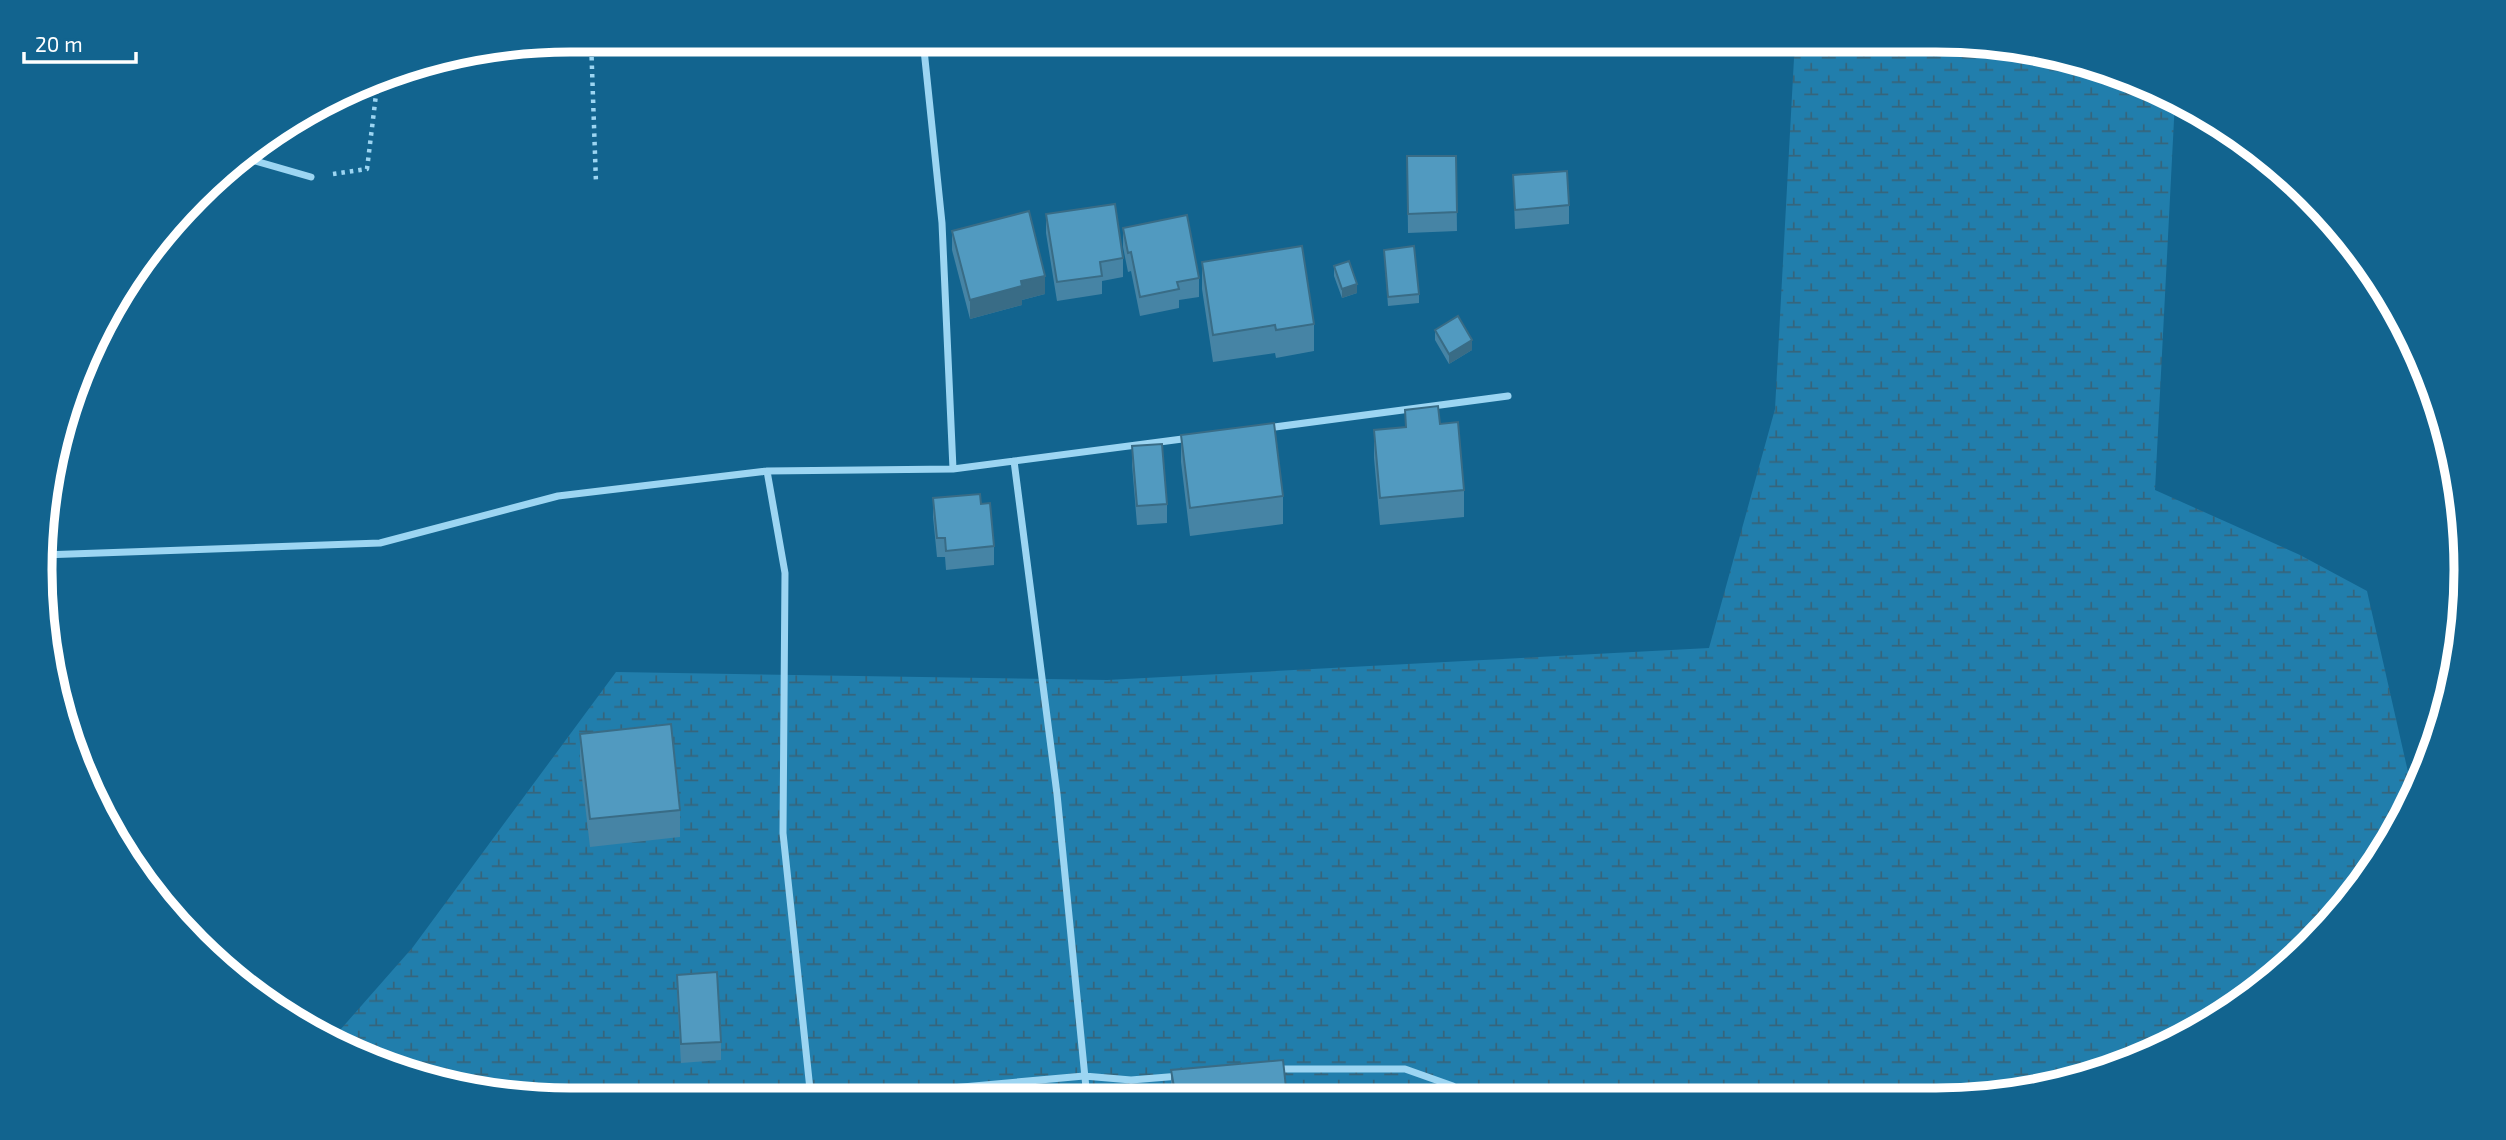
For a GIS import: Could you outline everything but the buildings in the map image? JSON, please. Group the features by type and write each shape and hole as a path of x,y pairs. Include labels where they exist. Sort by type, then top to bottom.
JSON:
{"street":[{"path":"924,52 942,223 953,470"},
{"path":"253,160 312,177"},
{"path":"1261,428 1508,396"},
{"path":"53,555 380,543 558,496 767,471 953,470 1193,438"},
{"path":"1014,461 1057,794 1086,1088"},
{"path":"767,471 785,573 783,833 810,1088"},
{"path":"1269,1069 1405,1069 1453,1086"},
{"path":"951,1088 1084,1076 1131,1080 1186,1076"}],"path":[{"path":"592,52 596,183"},
{"path":"312,177 367,169 377,90"}],"green space":[{"path":"1794,52 1936,52 2037,62 2102,80 2174,111 2155,490 2300,555 2367,591 2409,778 2366,858 2347,885 2302,936 2251,981 2224,1000 2165,1034 2134,1048 2070,1070 2037,1078 1936,1088 570,1088 469,1078 404,1060 338,1032 413,947 616,672 1107,680 1709,648 1775,409"}]}
